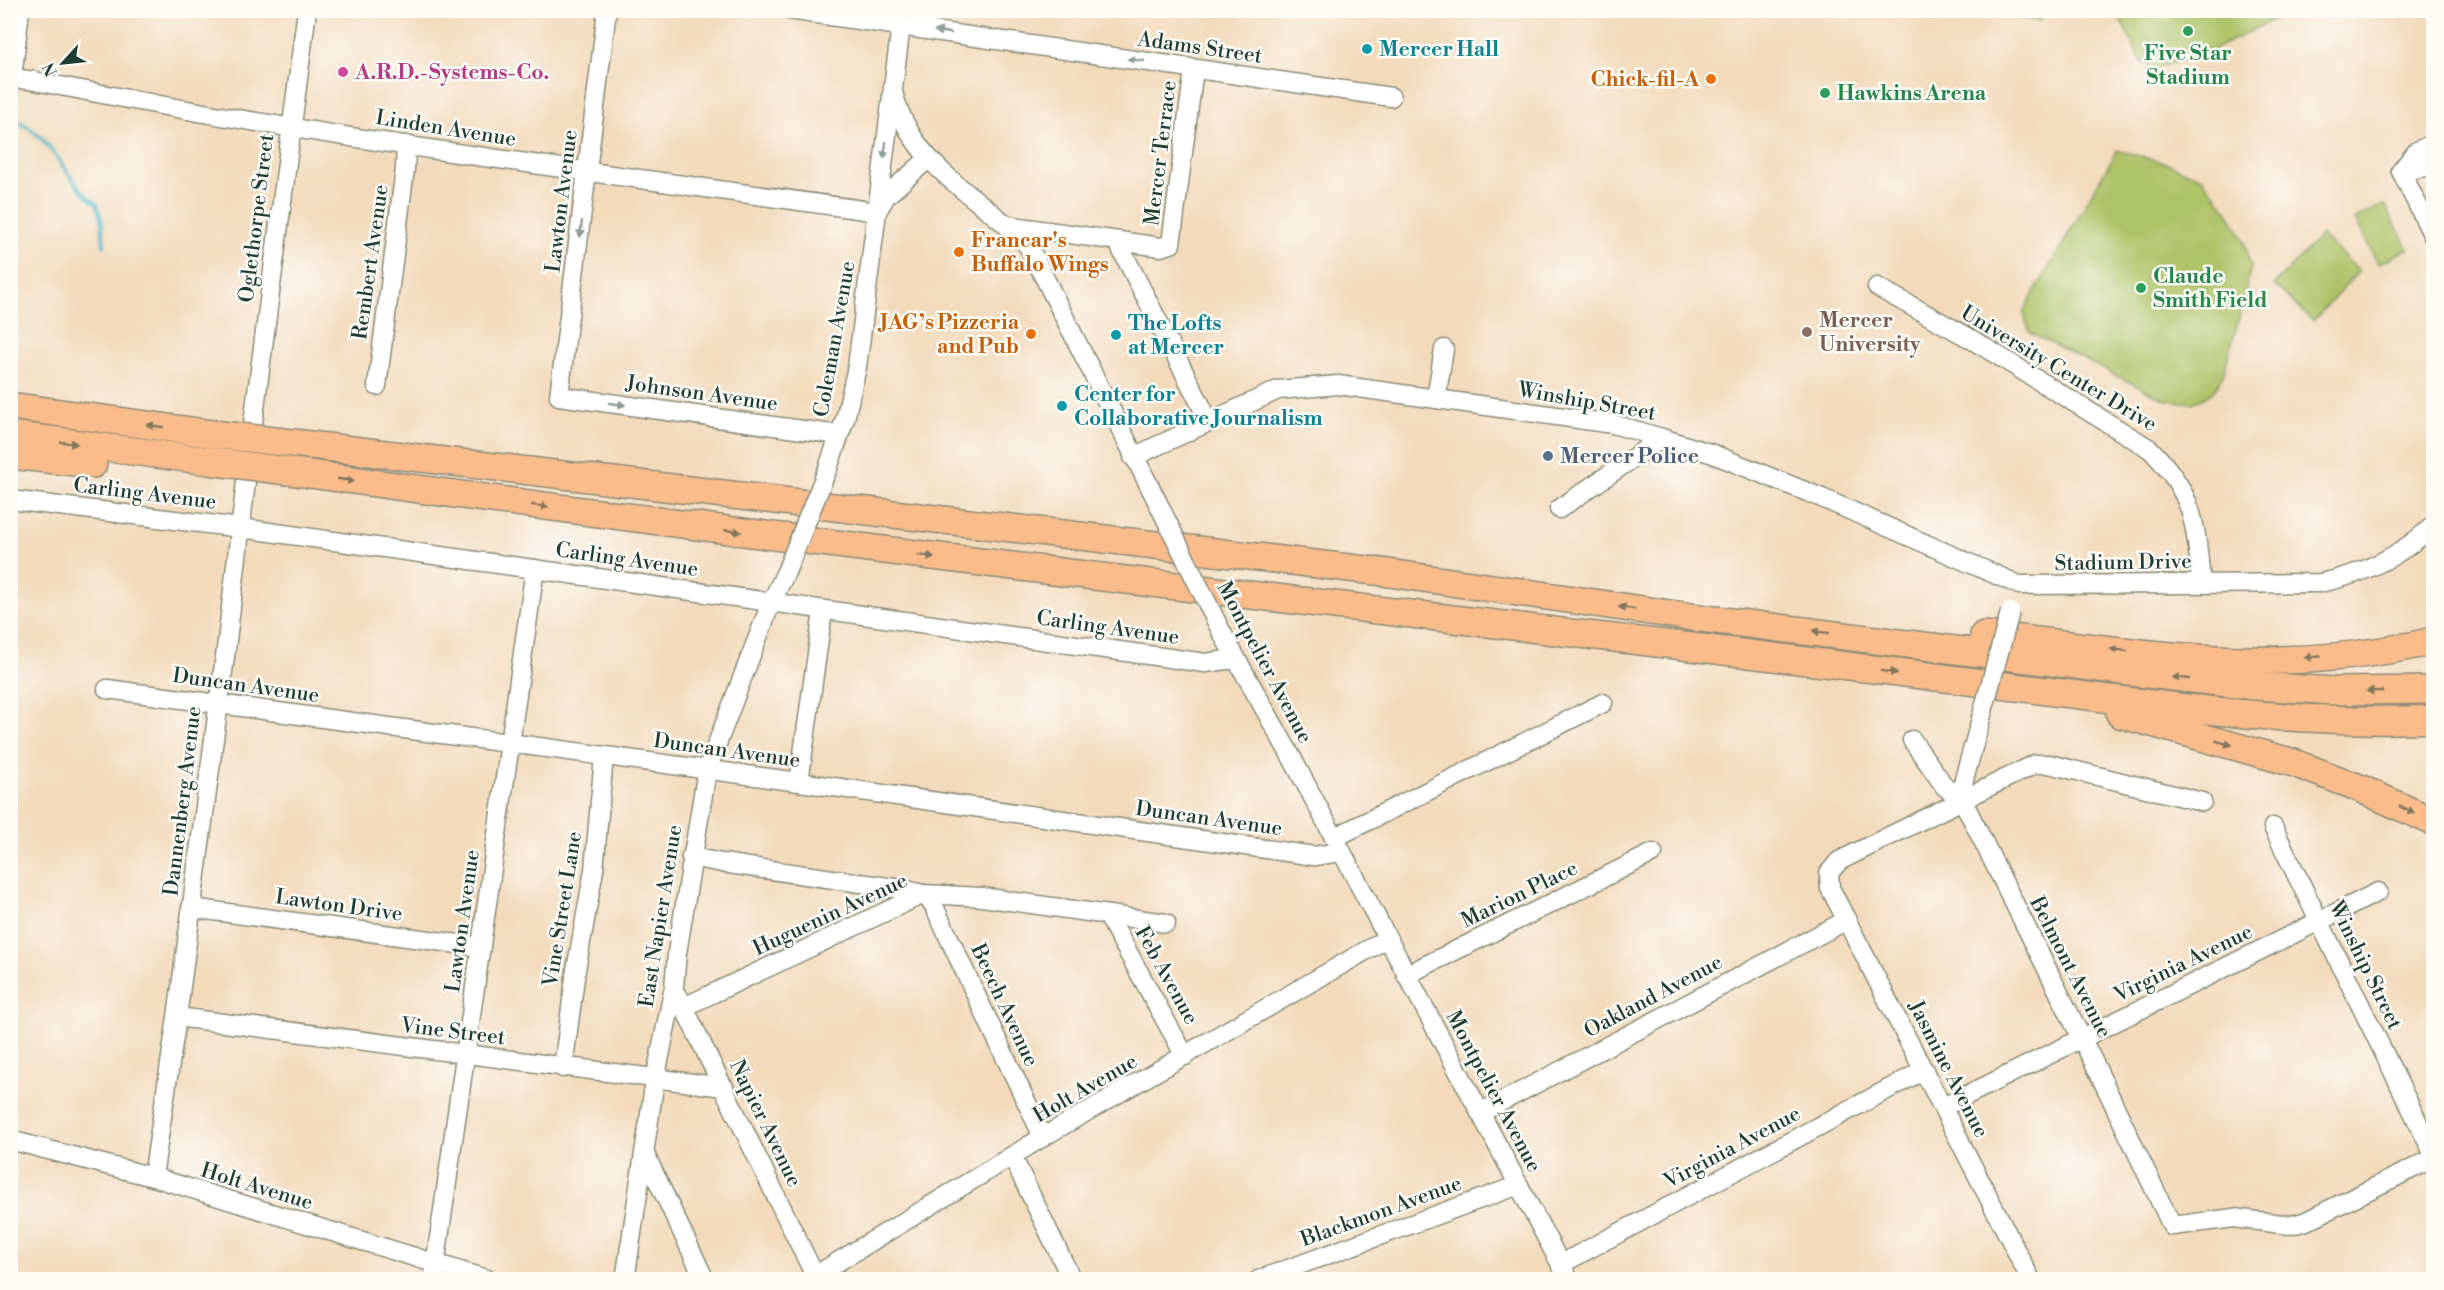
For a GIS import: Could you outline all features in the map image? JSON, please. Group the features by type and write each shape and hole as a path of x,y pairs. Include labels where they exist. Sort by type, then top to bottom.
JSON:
{"highway":[{"path":"10,406 213,434 1364,570 1684,616 2255,686 2334,691 2433,690"},
{"path":"10,435 825,543 2005,686 2283,718 2341,721 2433,720"},
{"path":"10,455 129,467 177,457"},
{"path":"1849,636 1910,632 1972,634 2217,659 2308,658 2380,650 2433,640"},
{"path":"2005,686 2123,715 2294,763 2357,787 2433,822"}],"street":[{"path":"11,78 20,10"},
{"name":"Oglethorpe Street","path":"252,430 307,10"},
{"name":"Lawton Avenue","path":"559,396 607,10"},
{"name":"Adams Street","path":"789,10 902,18 1194,69 1391,97"},
{"name":"Coleman Avenue","path":"786,572 845,419 857,367 902,18"},
{"name":"Mercer Terrace","path":"1117,242 1161,247 1171,244 1194,69"},
{"name":"Linden Avenue","path":"11,78 406,145 877,212"},
{"name":"Montpelier Avenue","path":"893,92 908,132 928,159 1018,234 1030,249 1235,659 1565,1272"},
{"path":"2401,171 2417,151 2433,143"},
{"name":"Rembert Avenue","path":"377,386 405,169 406,145"},
{"name":"Coleman Avenue","path":"877,212 886,196 928,159"},
{"path":"2401,171 2433,162"},
{"path":"2401,171 2433,238"},
{"path":"1005,225 1117,242 1209,421"},
{"name":"University Center Drive","path":"1877,287 1971,339 2150,449 2167,466 2188,501 2197,535 2201,583"},
{"path":"1436,399 1444,349"},
{"name":"Winship Street","path":"1133,456 1278,390 1338,385 1613,424 1713,454 1822,498 2019,585"},
{"name":"Johnson Avenue","path":"559,396 839,435"},
{"name":"Dannenberg Avenue","path":"153,1177 177,1017 252,430"},
{"path":"1559,509 1662,438"},
{"name":"Carling Avenue","path":"10,500 241,528 1205,663 1235,659"},
{"name":"Stadium Drive","path":"2019,585 2201,583 2297,585 2343,579 2389,560 2433,525"},
{"name":"Lawton Avenue","path":"435,1271 509,743 536,569"},
{"name":"East Napier Avenue","path":"625,1280 655,1080 674,987 676,953 691,856 707,770 771,603 786,572"},
{"path":"2019,585 1964,779 1962,799 2041,763 2202,802"},
{"path":"799,782 823,611"},
{"name":"Duncan Avenue","path":"108,689 799,782 1314,856 1603,703"},
{"name":"Belmont Avenue","path":"1912,740 1945,787 1962,799 2082,1038 2172,1226 2234,1218 2290,1225 2304,1222 2433,1156"},
{"name":"Vine Street Lane","path":"563,1068 576,970 594,870 604,756"},
{"name":"Jasmine Avenue","path":"1962,799 1839,861 1832,866 1828,879 2031,1280"},
{"name":"Winship Street","path":"2273,827 2433,1156"},
{"name":"Marion Place","path":"1406,975 1653,853"},
{"path":"691,856 796,874 862,882 923,894"},
{"name":"Virginia Avenue","path":"1943,1107 2378,892"},
{"name":"Huguenin Avenue","path":"684,1008 923,894 982,897 1166,923"},
{"name":"Beech Avenue","path":"923,894 933,904 1043,1137"},
{"name":"Lawton Drive","path":"191,908 482,947"},
{"name":"Feb Avenue","path":"1108,916 1185,1056"},
{"name":"Oakland Avenue","path":"1480,1113 1847,920"},
{"name":"Holt Avenue","path":"813,1278 1043,1137 1386,939"},
{"name":"Napier Avenue","path":"674,987 724,1087 813,1278"},
{"name":"Vine Street","path":"177,1017 466,1056 724,1087"},
{"name":"Virginia Avenue","path":"1565,1272 1924,1070"},
{"name":"Holt Avenue","path":"10,1140 153,1177 435,1271 490,1280"},
{"path":"645,1154 705,1280"},
{"path":"1012,1156 1071,1280"},
{"name":"Blackmon Avenue","path":"1258,1280 1519,1185"}],"green space":[{"path":"2042,10 2040,21 1962,11"},
{"name":"Five Star Stadium","path":"2116,11 2290,11 2211,51 2155,68 2141,61"},
{"name":"Claude Smith Field","path":"2117,150 2169,164 2202,178 2225,207 2244,240 2251,266 2222,378 2213,392 2192,403 2166,400 2030,333 2023,312"},
{"path":"2385,204 2408,249 2378,264 2355,219"},
{"path":"2321,235 2359,271 2313,321 2274,285"}],"waterway":[{"path":"10,118 25,125 37,135 75,183 97,204 102,223 104,246"}],"place":[{"name":"Five Star Stadium","path":"2188,31"},
{"name":"Mercer Hall","path":"1367,49"},
{"name":"A.R.D.-Systems-Co.","path":"343,72"},
{"name":"Chick-fil-A","path":"1711,79"},
{"name":"Hawkins Arena","path":"1825,93"},
{"name":"Francar's Buffalo Wings","path":"959,252"},
{"name":"Claude Smith Field","path":"2141,288"},
{"name":"Mercer University","path":"1807,332"},
{"name":"JAG’s Pizzeria and Pub","path":"1031,334"},
{"name":"The Lofts at Mercer","path":"1116,335"},
{"name":"Center for Collaborative Journalism","path":"1062,406"},
{"name":"Mercer Police","path":"1548,456"}]}
